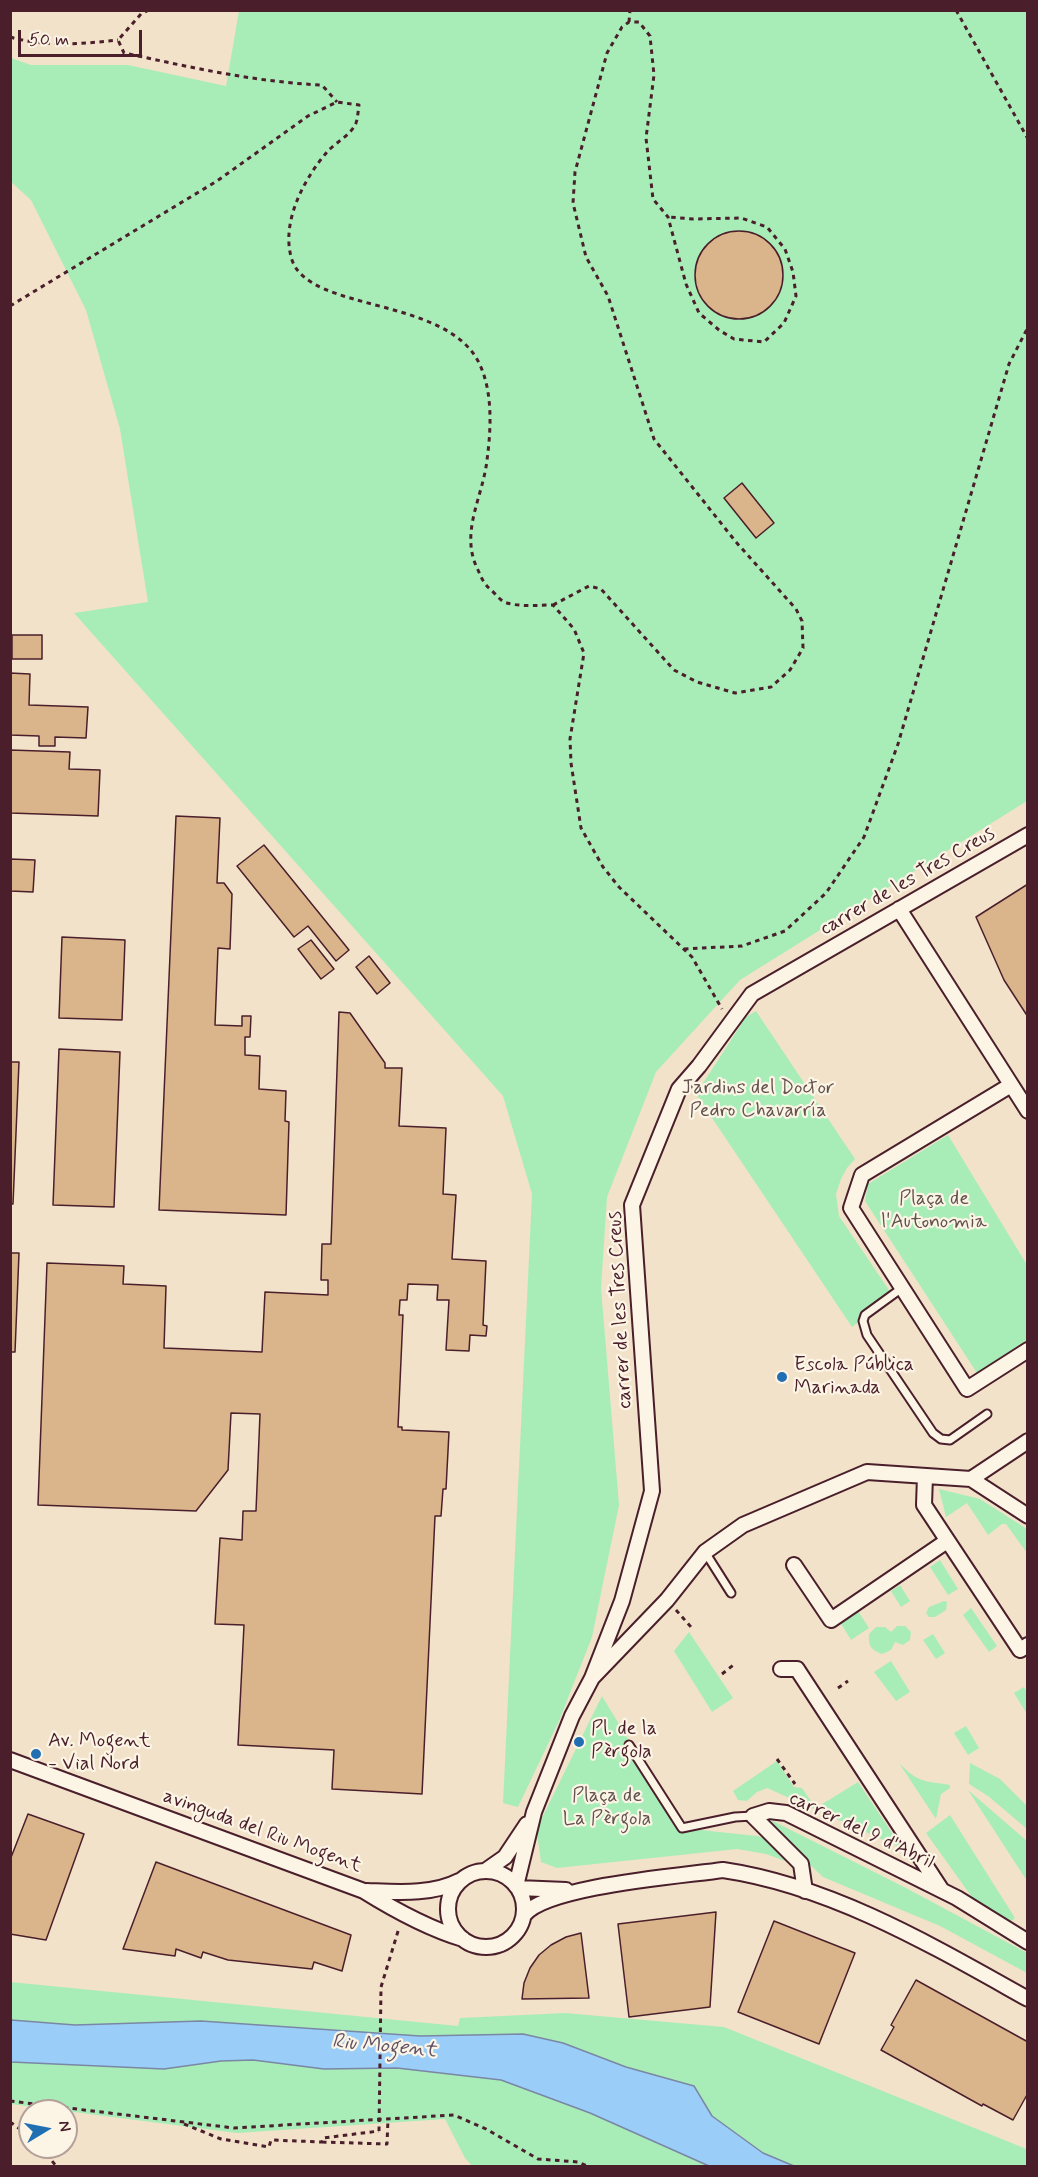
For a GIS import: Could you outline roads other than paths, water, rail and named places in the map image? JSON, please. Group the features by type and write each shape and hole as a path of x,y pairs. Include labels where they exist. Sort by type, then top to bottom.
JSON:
{"street":[{"name":"carrer de les Tres Creus","path":"592,1678 622,1601 652,1491 632,1205 679,1089 699,1066 752,994 1028,835"},
{"path":"899,909 1028,1111"},
{"path":"1011,1085 862,1175 851,1208 967,1389 1028,1350"},
{"path":"971,1479 1028,1440"},
{"path":"517,1887 534,1812 572,1716 592,1678 667,1600 705,1552 743,1525 867,1472 971,1479 1028,1516"},
{"path":"925,1476 924,1505 1020,1650 1028,1645"},
{"path":"794,1565 831,1620 947,1540"},
{"name":"carrer del 9 d'Abril","path":"782,1669 797,1669 943,1891"},
{"name":"avinguda del Riu Mogent","path":"10,1760 364,1891 403,1914 463,1940"},
{"name":"carrer del 9 d'Abril","path":"753,1816 770,1811 786,1813 957,1898 1028,1942"},
{"path":"534,1812 505,1857 485,1870 459,1881 450,1895 448,1911 452,1927 463,1940 476,1946 497,1946 515,1934 528,1909 574,1891 723,1870 771,1878 864,1913 1028,1999"},
{"path":"753,1816 801,1864 805,1891"},
{"path":"485,1870 506,1876 517,1887 524,1904 524,1915"},
{"name":"avinguda del Riu Mogent","path":"364,1891 416,1891 447,1888 459,1881"},
{"path":"517,1887 574,1891"}],"lane":[{"path":"902,1288 865,1315 863,1321 867,1335 926,1424 941,1439 950,1440 987,1414"},
{"path":"705,1552 731,1593"},
{"name":"carrer del 9 d'Abril","path":"629,1745 682,1828 735,1817 753,1816"}],"water":[{"name":"Riu Mogent","path":"11,2020 75,2025 201,2021 420,2036 523,2034 563,2043 626,2067 694,2086 712,2116 763,2153 794,2166 709,2166 590,2113 501,2080 397,2068 324,2069 253,2060 221,2061 164,2069 11,2062"}],"place":[{"name":"Escola Pública Marinada","path":"782,1377"},
{"name":"Pl. de la Pèrgola","path":"579,1742"},
{"name":"Av. Mogent - Vial Nord","path":"36,1754"}],"park label":[{"name":"Jardins del Doctor Pedro Chavarría","path":"758,1100"},
{"name":"Plaça de l'Autonomia","path":"934,1212"},
{"name":"Plaça de La Pèrgola","path":"607,1808"}]}
